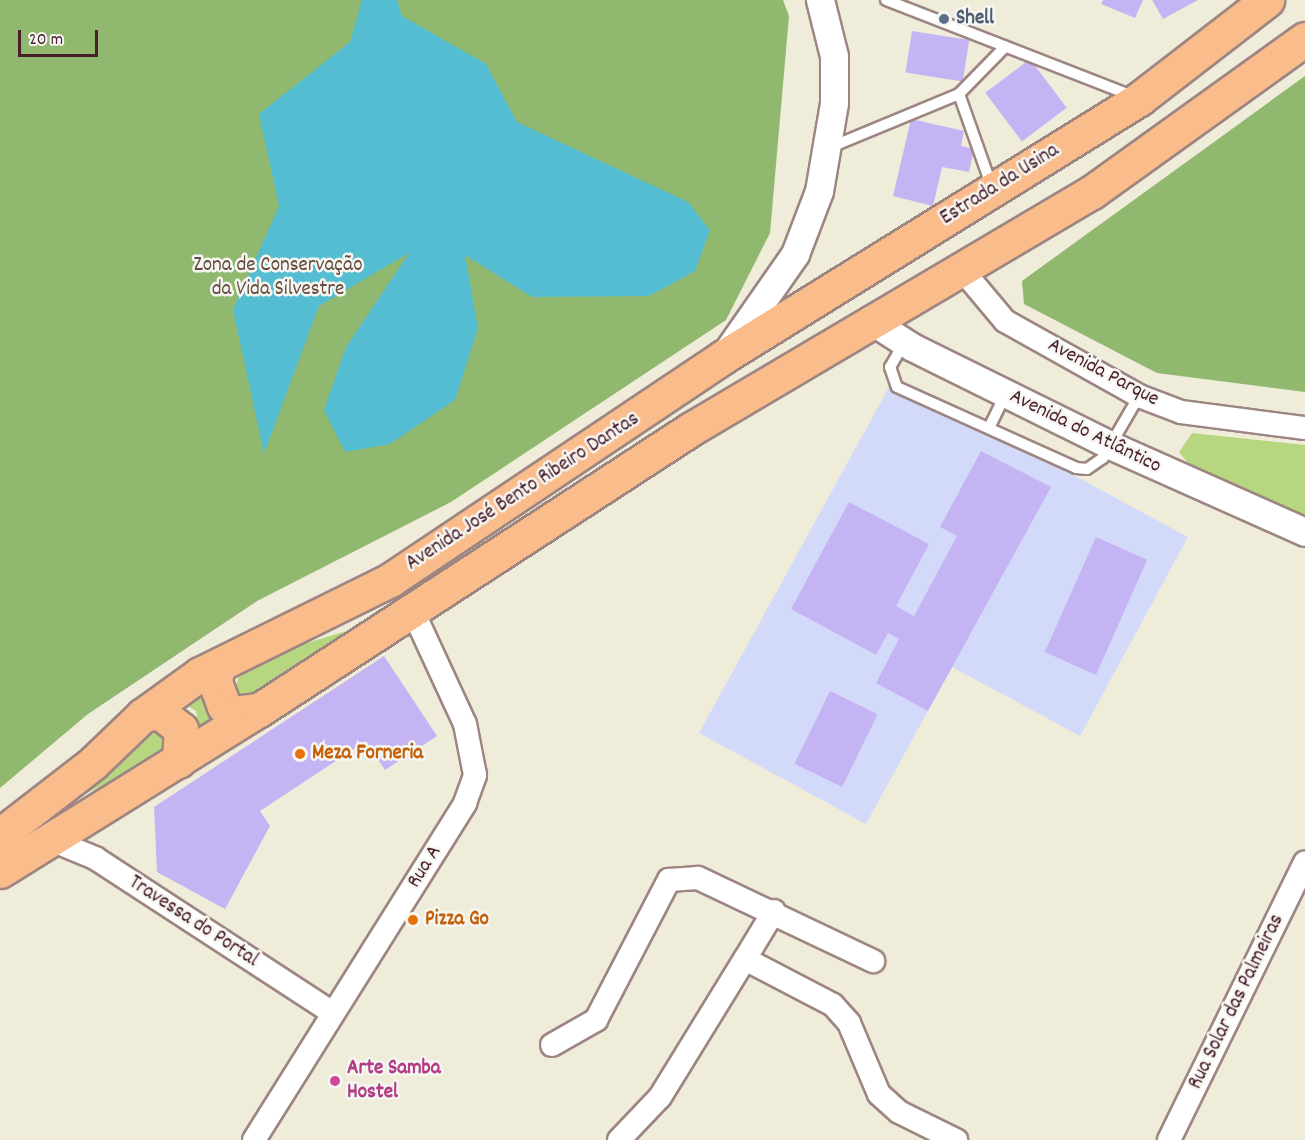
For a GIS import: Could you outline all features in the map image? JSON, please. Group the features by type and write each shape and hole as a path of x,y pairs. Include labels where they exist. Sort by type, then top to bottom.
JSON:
{"main road":[{"name":"Estrada da Usina","path":"723,357 1033,167 1139,99 1267,0"},
{"path":"870,320 963,271 1052,216 1305,39"},
{"path":"1033,167 1030,194 1052,216"},
{"name":"Avenida José Bento Ribeiro Dantas","path":"0,870 259,710 411,607 870,320"},
{"name":"Avenida José Bento Ribeiro Dantas","path":"0,835 93,764 143,715 220,665 390,580 723,357"},
{"path":"220,665 214,679 224,706 233,712 259,710"},
{"path":"143,715 159,712 181,729 178,761"}],"street":[{"name":"Avenida José Bento Ribeiro Dantas","path":"723,357 795,254 831,147 834,56 820,0"},
{"name":"Avenida Parque","path":"963,271 1005,321 1139,396 1181,412 1305,428"},
{"name":"Avenida do Atlântico","path":"870,320 904,343 1112,447 1305,532"},
{"name":"Rua A","path":"254,1140 465,803 475,775 465,724 411,607"},
{"name":"Travessa do Portal","path":"49,839 95,858 333,1013"},
{"name":"Rua Solar das Palmeiras","path":"1169,1140 1305,863"},
{"path":"552,1045 596,1020 669,880 698,878 774,911 873,961"},
{"path":"619,1140 660,1097 774,911"},
{"path":"745,959 833,1005 849,1023 879,1094 899,1112 956,1140"}],"lane":[{"path":"886,0 1139,99"},
{"path":"831,147 959,94 1005,47"},
{"path":"959,94 993,190"},
{"path":"904,343 890,367 892,383 1077,468 1095,465 1112,447 1139,396"},
{"path":"989,428 1006,393"}],"shaded area":[{"path":"894,378 1188,537 1080,736 952,667 866,824 699,733"}],"green space":[{"name":"Zona de Conservação da Vida Silvestre","path":"0,0 783,0 789,16 770,233 726,320 451,502 257,601 88,714 0,788"},
{"path":"1305,76 1305,392 1157,373 1024,304 1022,281"},
{"path":"1192,433 1305,445 1305,516 1188,463 1179,452"},
{"path":"346,631 261,700 245,699 235,691 242,663"},
{"path":"201,684 206,706 225,715 199,731 196,711 177,699"},
{"path":"139,726 164,731 160,757 85,794"}],"water":[{"path":"362,0 397,0 402,16 486,64 517,122 688,202 710,230 695,271 649,296 532,297 465,255 478,328 455,400 390,444 345,452 324,410 346,347 409,253 319,306 264,454 233,310 279,206 259,114 350,42"}],"building":[{"path":"1103,0 1143,0 1135,18 1101,4"},
{"path":"1152,0 1198,0 1163,19"},
{"path":"912,31 969,40 963,82 905,72"},
{"path":"1030,59 1067,108 1022,141 985,93"},
{"path":"911,119 964,131 961,146 974,149 969,172 942,167 933,206 893,196"},
{"path":"981,451 1051,487 928,711 876,683 899,639 888,633 876,655 791,609 849,502 929,544 896,606 914,616 957,536 940,527"},
{"path":"1096,537 1147,560 1096,675 1045,652"},
{"path":"384,656 437,736 385,770 366,741 260,811 270,826 225,909 157,872 154,807"},
{"path":"830,691 878,714 842,787 794,764"}],"place":[{"name":"Shell","path":"944,19"},
{"name":"Meza Forneria","path":"300,754"},
{"name":"Pizza Go","path":"413,920"},
{"name":"Arte Samba Hostel","path":"335,1081"}]}
